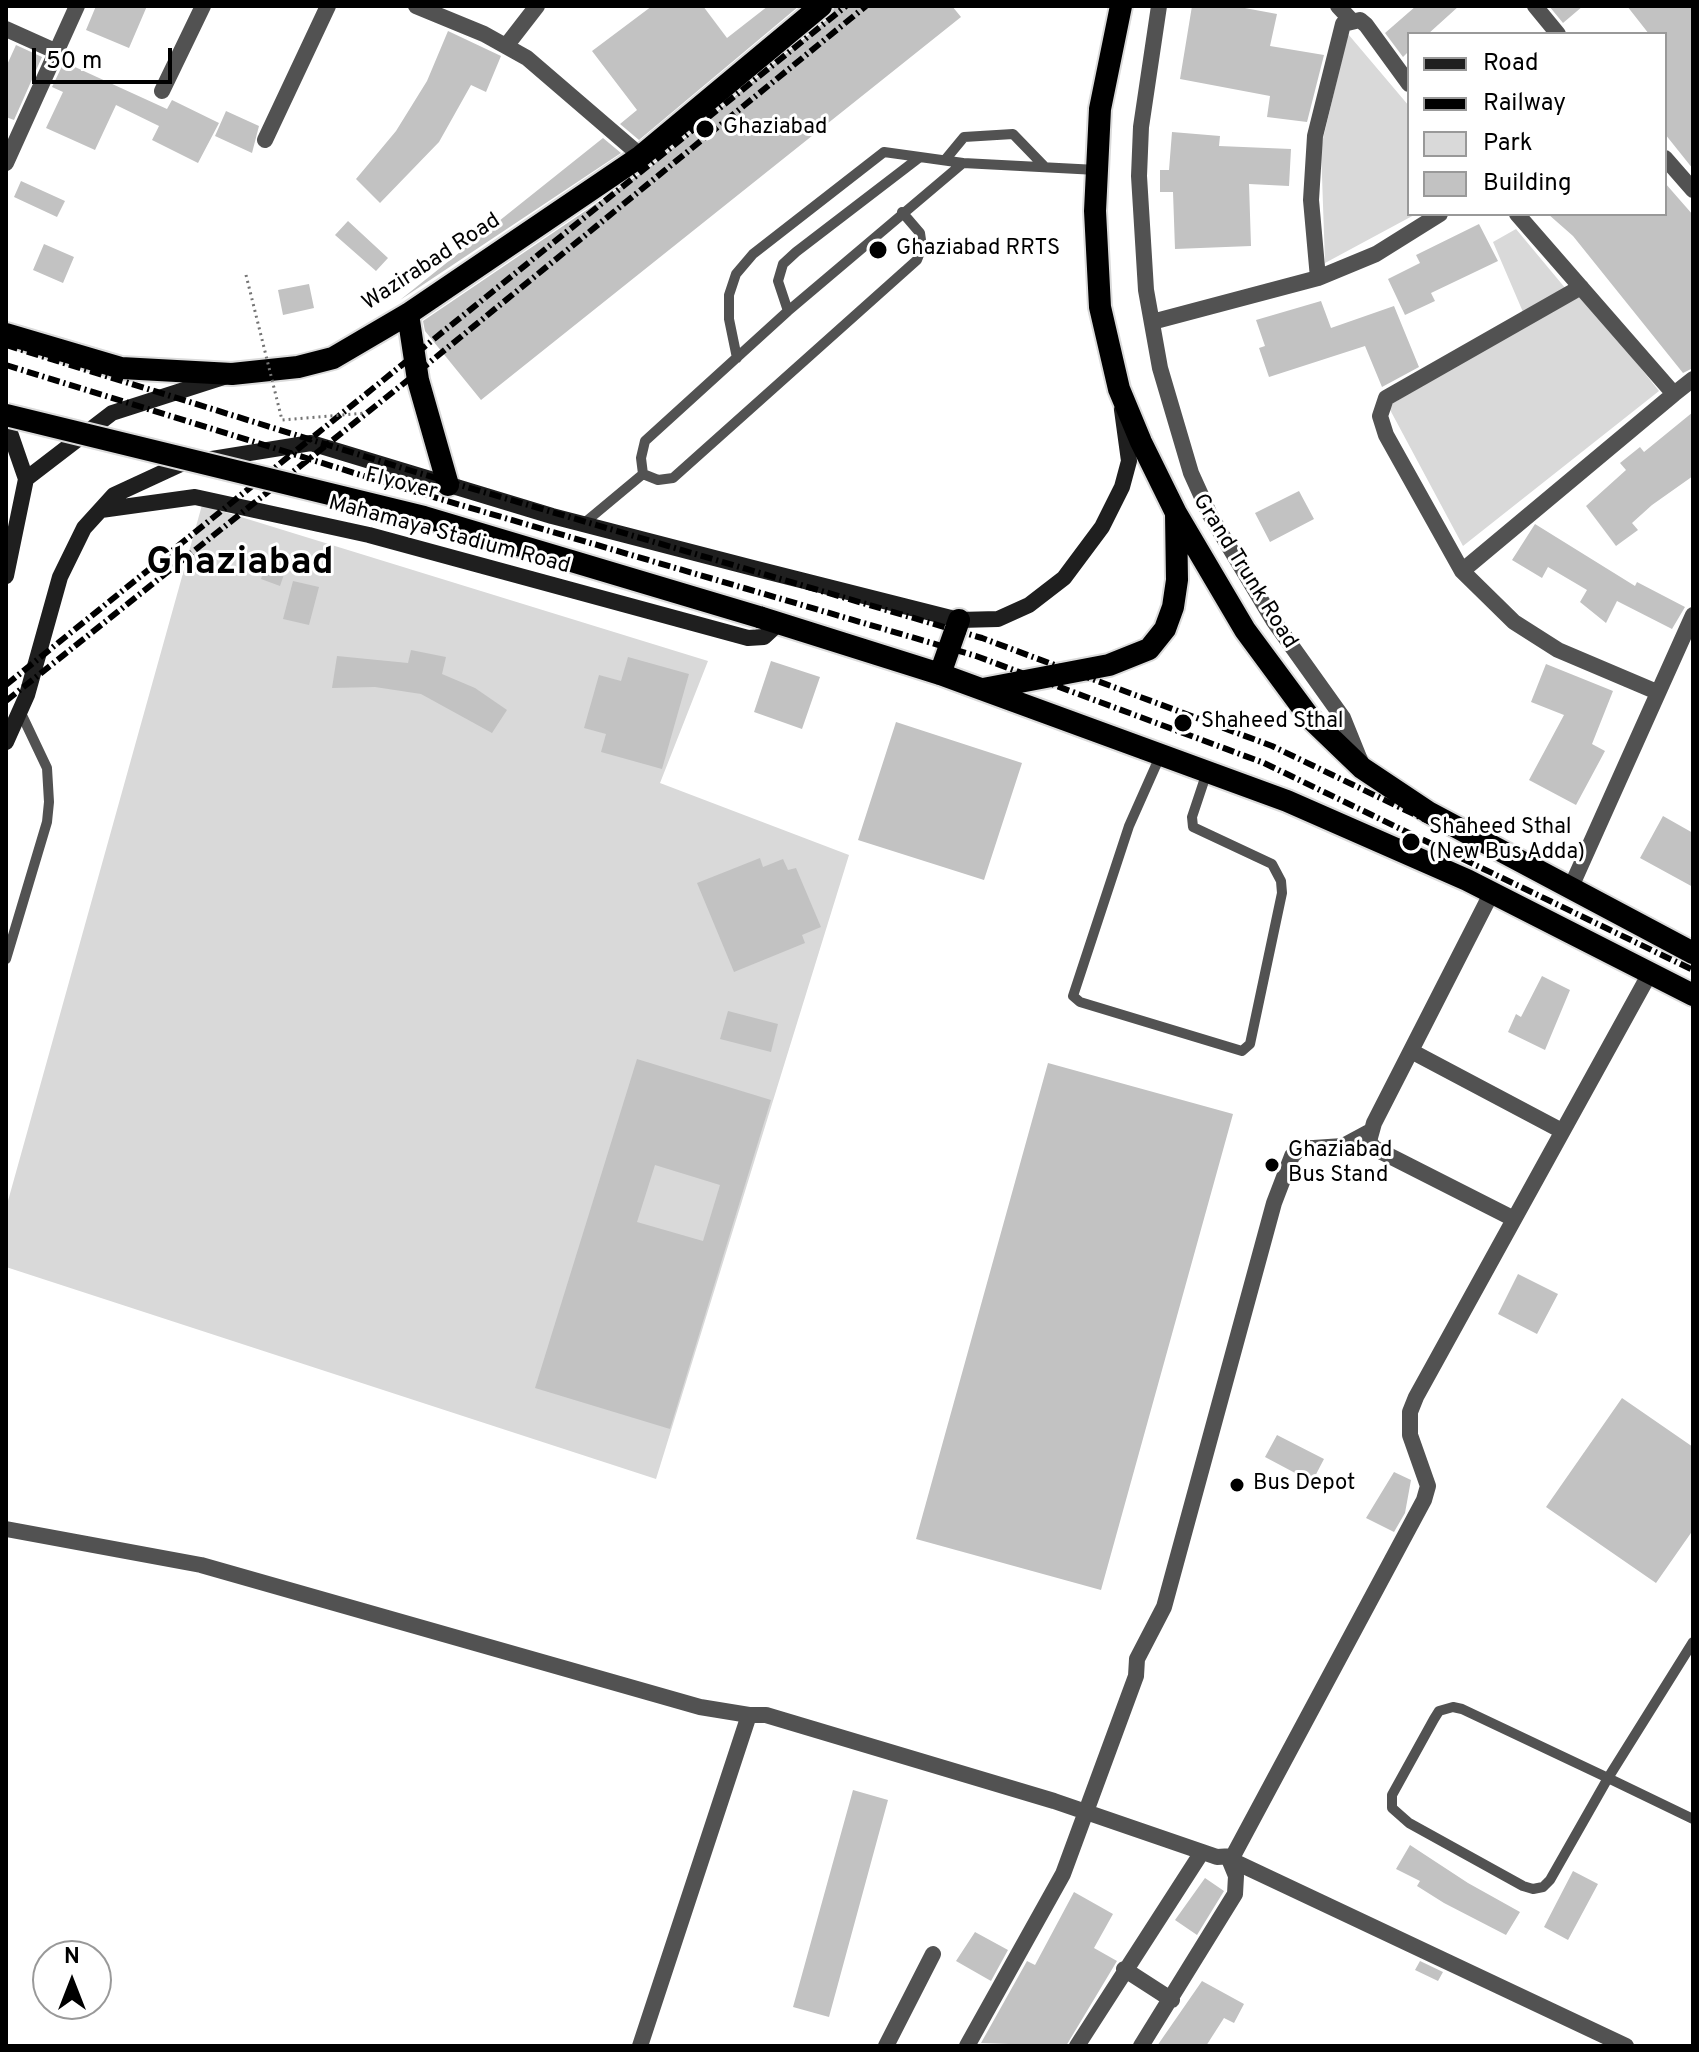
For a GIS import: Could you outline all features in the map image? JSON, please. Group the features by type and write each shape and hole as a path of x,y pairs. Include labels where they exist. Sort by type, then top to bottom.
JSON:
{"highway":[{"name":"Grand Trunk Road","path":"1121,6 1100,109 1095,211 1100,307 1119,389 1176,513 1245,630 1310,718 1362,768 1428,812 1693,953"},
{"name":"Wazirabad Road","path":"6,334 121,368 232,374 298,367 333,358 408,314 641,156 807,10"},
{"path":"408,314 418,380 448,485"},
{"name":"Flyover","path":"6,418 424,517 768,620"},
{"path":"981,690 1109,665 1149,649 1165,629 1173,607 1177,580 1176,513"},
{"path":"768,620 940,674 1161,752 1287,801 1492,892 1693,995"},
{"path":"940,674 959,620"}],"main road":[{"path":"26,479 112,413 232,374"},
{"path":"6,740 18,708 27,695 60,577 84,528 114,495 181,464 311,443 583,524 959,620 998,619 1029,605 1064,578 1102,527 1122,487 1129,461 1119,389"},
{"path":"6,418 26,479 6,576"},
{"name":"Mahamaya Stadium Road","path":"101,510 195,497 369,535 748,638 764,637 768,620"}],"street":[{"path":"6,163 77,6"},
{"path":"162,91 203,6"},
{"path":"265,140 328,6"},
{"path":"506,46 537,6"},
{"path":"1159,6 1141,127 1139,176 1143,262 1152,322 1180,438 1210,515 1273,620 1343,718 1362,768"},
{"path":"1338,6 1351,20 1366,25 1407,81"},
{"path":"1535,6 1556,32"},
{"path":"419,7 506,46 569,91 641,156"},
{"path":"1318,278 1311,200 1315,136 1339,34 1343,24 1351,20"},
{"path":"6,29 55,51"},
{"path":"1667,160 1693,190"},
{"path":"1152,322 1318,278 1376,254 1437,216"},
{"path":"1519,216 1674,394"},
{"path":"1581,287 1386,398 1381,407 1386,435 1462,571 1514,622 1558,650 1657,692"},
{"path":"1462,571 1693,379"},
{"path":"1571,887 1693,615"},
{"path":"967,2046 1055,1890 1088,1812 1136,1676 1137,1659 1164,1607 1274,1203 1292,1156 1299,1149 1343,1146 1369,1132 1492,892"},
{"path":"1229,1859 1424,1500 1428,1486 1410,1435 1410,1412 1650,973"},
{"path":"1411,1051 1562,1131"},
{"path":"1369,1132 1374,1148 1514,1219"},
{"path":"6,1529 201,1565 700,1707 766,1715 1088,1812 1229,1859 1626,2046"},
{"path":"640,2046 749,1715"},
{"path":"1077,2046 1202,1852"},
{"path":"1141,2046 1235,1894 1236,1876 1229,1859"},
{"path":"886,2046 933,1954"},
{"path":"1124,1969 1172,2000"}],"lane":[{"path":"945,160 964,137 1013,134 1045,167"},
{"path":"737,358 729,319 729,295 736,274 753,254 884,152 963,163 1097,170"},
{"path":"788,311 778,281 783,264 920,157"},
{"path":"643,474 641,458 645,441 788,311 963,163"},
{"path":"643,474 658,480 673,478 917,260 922,247 920,233 902,212"},
{"path":"583,524 643,474"},
{"path":"6,959 47,822 49,802 47,768 18,708"},
{"path":"1161,752 1129,826 1073,996 1080,1002 1242,1051 1250,1044 1282,893 1281,881 1272,864 1193,827 1192,817 1208,770"},
{"path":"1693,1642 1608,1778 1550,1880 1533,1889 1409,1823 1392,1808 1395,1784 1434,1719 1446,1707 1462,1709 1608,1778 1693,1819"}],"path":[{"path":"246,275 282,420 366,413"}],"green space":[{"path":"1348,34 1407,104 1407,216 1412,216 1325,263 1321,147"},
{"path":"1516,229 1566,289 1523,312 1493,242"},
{"path":"1581,293 1659,391 1463,546 1388,406"},
{"path":"202,505 708,661 660,783 849,855 656,1479 6,1267 6,1208"}],"building":[{"path":"96,6 147,6 129,48 86,30"},
{"path":"652,6 703,6 727,38 768,6 799,6 639,140 620,124 637,110 592,51"},
{"name":"Ghaziabad","path":"835,6 952,6 961,17 481,400 425,331 423,321 650,167 830,17"},
{"path":"1192,6 1234,6 1277,14 1270,46 1324,55 1307,122 1267,117 1270,96 1180,79"},
{"path":"1416,6 1459,6 1430,32 1407,32 1407,53 1403,57 1385,33"},
{"path":"1549,6 1583,6 1563,23"},
{"path":"1627,6 1693,6 1693,169 1667,136 1667,32 1647,32"},
{"path":"448,31 501,56 486,92 471,85 439,142 380,203 356,179 396,131 427,81"},
{"path":"16,45 42,57 14,120 6,117 6,67"},
{"path":"64,62 167,109 172,100 219,123 198,163 152,140 159,126 116,105 95,150 46,128 63,92 52,87"},
{"path":"226,111 259,126 252,153 215,136"},
{"path":"1172,132 1220,136 1219,146 1291,149 1289,186 1249,184 1251,246 1175,249 1173,192 1160,192 1160,170 1169,170"},
{"path":"603,138 621,153 400,300"},
{"path":"21,181 65,201 57,217 14,197"},
{"path":"1667,185 1693,215 1693,368 1683,373 1573,236 1550,216 1667,216"},
{"path":"348,221 388,258 376,271 335,235"},
{"path":"1479,224 1498,261 1431,293 1435,301 1405,315 1388,279 1420,263 1416,255"},
{"path":"44,244 74,257 63,283 33,270"},
{"path":"309,284 314,308 283,315 278,290"},
{"path":"1321,301 1331,328 1394,306 1419,367 1382,387 1365,346 1269,377 1259,348 1265,346 1256,320"},
{"path":"1693,412 1693,476 1632,523 1638,530 1616,546 1586,506 1626,470 1620,463 1640,447 1644,452"},
{"path":"1299,491 1314,519 1270,542 1255,513"},
{"path":"1535,524 1635,586 1637,582 1685,607 1672,629 1617,601 1606,623 1580,602 1587,590 1548,567 1542,578 1512,560"},
{"path":"271,550 290,557 280,586 261,579"},
{"path":"293,581 319,587 309,625 283,619"},
{"path":"411,650 446,657 442,674 475,688 507,710 492,733 421,694 375,687 332,688 337,656 408,663"},
{"path":"628,657 689,674 662,769 601,752 606,734 584,728 599,675 621,681"},
{"path":"771,661 820,677 802,729 754,712"},
{"path":"1546,664 1613,691 1592,744 1605,751 1576,805 1529,780 1564,715 1531,702"},
{"path":"896,722 1022,763 984,880 858,840"},
{"path":"1663,816 1693,833 1693,887 1640,858"},
{"path":"760,858 763,867 783,859 788,870 796,868 821,927 802,935 805,943 734,972 697,883"},
{"path":"1542,976 1570,990 1545,1050 1508,1032 1516,1014 1521,1017"},
{"path":"728,1011 778,1024 771,1052 720,1039"},
{"path":"637,1059 771,1100 670,1429 535,1388","holes":["655,1165 720,1185 703,1241 637,1222"]},
{"path":"1048,1063 1233,1114 1101,1590 916,1539"},
{"path":"1518,1274 1558,1294 1537,1334 1498,1314"},
{"path":"1622,1398 1693,1447 1693,1530 1656,1583 1546,1507"},
{"path":"1277,1435 1324,1459 1312,1482 1265,1457"},
{"path":"1394,1472 1411,1480 1405,1513 1394,1532 1366,1518"},
{"path":"853,1790 888,1800 829,2017 793,2007"},
{"path":"1410,1845 1520,1912 1506,1935 1444,1903 1417,1886 1420,1881 1396,1869"},
{"path":"1573,1871 1598,1884 1568,1940 1544,1927"},
{"path":"1205,1878 1224,1891 1197,1935 1175,1920"},
{"path":"1074,1892 1113,1914 1094,1948 1117,1961 1066,2046 981,2043 1027,1961 1035,1965"},
{"path":"975,1932 1008,1950 991,1981 956,1961"},
{"path":"1420,1961 1443,1972 1438,1981 1415,1970"},
{"path":"1202,1981 1244,2004 1234,2023 1224,2018 1206,2046 1157,2046"}],"railway":[{"path":"6,685 846,6"},
{"path":"6,701 408,380 866,6"},
{"path":"6,345 412,471 982,638 1272,746 1693,948"},
{"path":"6,365 406,489 976,656 1264,763 1693,970"}],"place":[{"name":"Ghaziabad","path":"705,129"},
{"name":"Ghaziabad RRTS","path":"878,250"},
{"name":"Shaheed Sthal","path":"1183,723"},
{"name":"Shaheed Sthal (New Bus Adda)","path":"1411,842"},
{"name":"Ghaziabad Bus Stand","path":"1272,1165"},
{"name":"Bus Depot","path":"1237,1485"}],"district":[{"name":"Ghaziabad","path":"240,565"}]}
